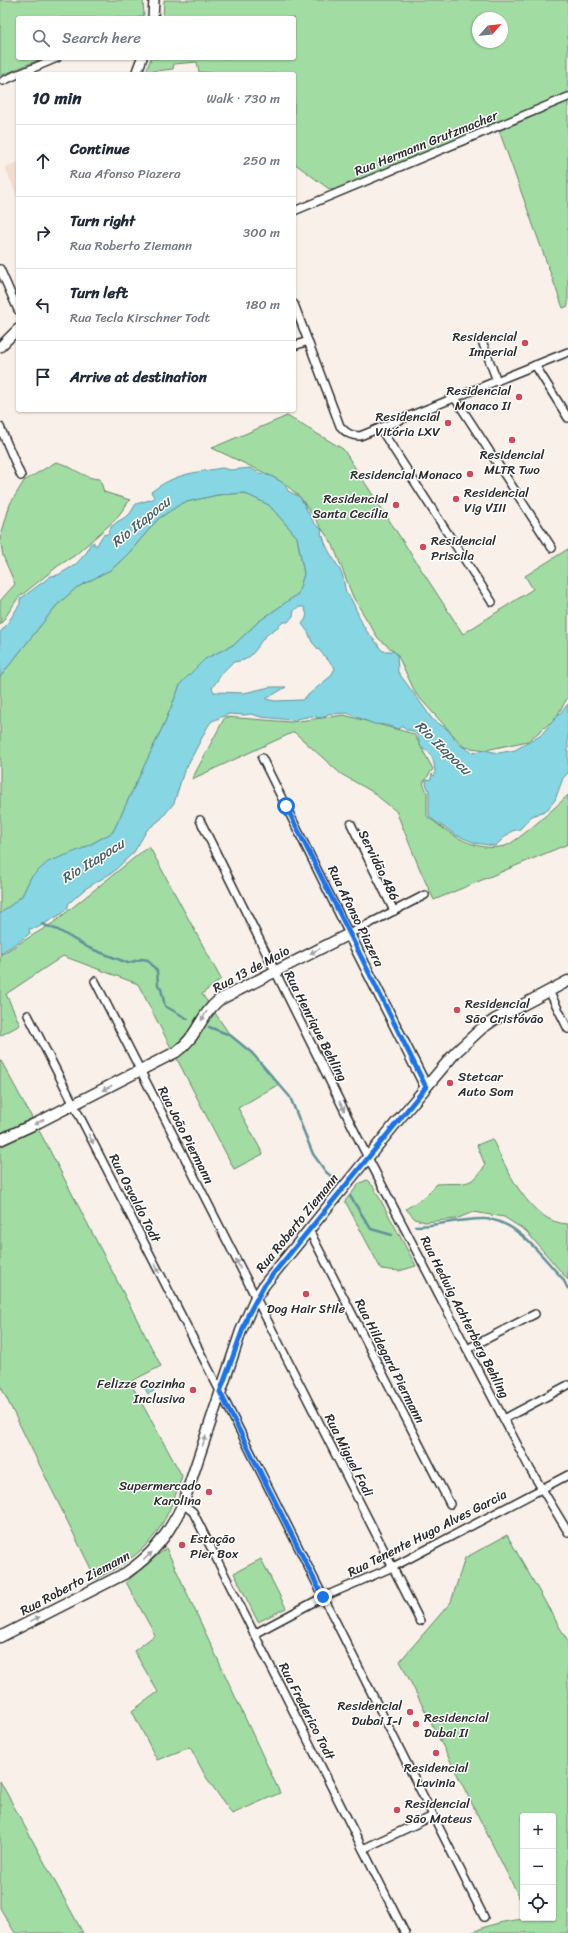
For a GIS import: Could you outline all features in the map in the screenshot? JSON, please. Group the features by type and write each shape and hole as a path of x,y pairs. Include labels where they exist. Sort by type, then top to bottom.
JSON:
{"main road":[{"name":"Rua 13 de Maio","path":"0,1140 74,1105 169,1056 185,1045 194,1035 206,1013 219,1000 350,934"},
{"name":"Rua Afonso Piazera","path":"350,934 426,1087"},
{"name":"Rua Roberto Ziemann","path":"0,1637 108,1583 141,1563 162,1542 174,1522 182,1504 241,1331 255,1299 276,1268 455,1053 481,1029 513,1009 568,981"}],"street":[{"path":"152,16 154,0"},
{"path":"24,72 52,60"},
{"path":"137,72 141,60"},
{"path":"3,81 16,75"},
{"name":"Rua Hermann Grutzmacher","path":"296,210 568,97"},
{"path":"0,269 16,305"},
{"path":"296,309 340,426 346,433 360,436 568,352"},
{"path":"0,347 16,331"},
{"path":"296,345 308,341"},
{"path":"482,341 497,381"},
{"path":"535,365 568,418"},
{"path":"455,398 552,548"},
{"path":"0,427 21,476"},
{"path":"380,428 492,602"},
{"name":"Rua Afonso Piazera","path":"262,758 350,934"},
{"name":"Rua Henrique Behling","path":"200,820 368,1156"},
{"path":"348,825 392,912"},
{"name":"Rua 13 de Maio","path":"350,934 426,895"},
{"name":"Rua João Piermann","path":"95,981 255,1299"},
{"path":"549,991 568,1029"},
{"name":"Rua Osvaldo Todt","path":"28,1016 220,1392 484,1917"},
{"name":"Rua Hedwig Achterberg Behling","path":"368,1156 504,1419 568,1532"},
{"name":"Rua Hildegard Piermann","path":"308,1230 450,1504"},
{"name":"Rua Miguel Fodi","path":"255,1299 420,1621"},
{"path":"467,1349 535,1314"},
{"path":"504,1419 568,1385"},
{"name":"Rua Tenente Hugo Alves Garcia","path":"254,1634 323,1597 393,1567 568,1475"},
{"name":"Rua Frederico Todt","path":"182,1504 193,1512 405,1933"},
{"path":"363,1849 433,1816"}],"shaded area":[{"path":"16,163 16,194 5,167"}],"green space":[{"path":"0,0 143,0 144,15 142,16 16,16 16,60 38,60 0,76"},
{"path":"164,0 568,0 568,306 563,308 496,122 341,191 329,189 296,164 296,72 199,72 197,62 174,64 173,69 146,72 150,60 296,60 296,16 163,16"},
{"path":"287,416 343,449 463,634 533,589 525,576 568,549 568,697 555,719 528,741 486,750 464,747 416,694 397,654 378,638 353,597 333,545 300,497 285,484 271,476 212,448"},
{"path":"56,462 88,477 100,479 104,492 130,500 115,520 74,556 58,566 18,598 0,625 0,601 15,584 3,556 0,539 10,504 24,481"},
{"path":"244,493 269,505 297,537 304,574 298,594 258,622 235,644 205,659 181,683 165,722 113,832 31,877 22,896 0,914 0,677 56,606 76,588 112,569 128,554 158,519 182,503 217,495"},
{"path":"344,715 414,734 433,769 423,783 427,792 427,816 454,835 473,844 484,847 505,846 518,838 547,815 568,795 568,844 434,900 396,811 371,791 341,774 294,732 192,779 225,717 291,722"},
{"path":"149,846 221,979 202,994 230,1035 252,1053 279,1084 238,1108 263,1154 234,1169 138,984 63,956 6,994 20,1025 0,1036 0,955 53,923"},
{"path":"0,1059 49,1149 161,1366 130,1382 182,1476 168,1512 161,1526 152,1538 142,1549 129,1559 96,1579 0,1385"},
{"path":"492,1139 512,1179 531,1205 542,1215 554,1221 568,1224 568,1280 526,1231 504,1217 473,1212 456,1219 425,1222 415,1219 406,1209 424,1197 437,1184 465,1183 475,1178 485,1165 477,1145"},
{"path":"367,1180 373,1186 416,1266 399,1271 381,1269 345,1201 360,1183"},
{"path":"507,1535 568,1642 568,1933 471,1933 491,1925 511,1921 556,1921 556,1813 520,1813 520,1899 400,1661 451,1602 465,1558"},
{"path":"166,1548 280,1793 232,1814 206,1777 190,1747 157,1760 132,1711 158,1692 134,1651 155,1635 126,1582"},
{"path":"261,1559 286,1608 258,1622 234,1573"},
{"path":"0,1781 83,1933 15,1933 0,1908"}],"water":[{"name":"Rio Itapocu","path":"222,468 231,470 250,468 259,473 271,476 285,484 288,491 300,497 314,523 322,530 321,535 323,536 329,551 342,574 346,592 370,636 383,651 393,651 397,654 398,672 432,719 447,729 460,745 473,753 484,750 499,753 515,750 540,736 568,704 568,773 563,778 555,800 547,810 532,816 520,829 512,831 495,846 475,843 456,835 430,818 429,791 426,780 431,779 432,774 434,776 435,775 433,760 428,751 423,749 421,746 417,734 406,730 403,726 399,729 386,725 374,724 347,713 328,714 322,718 311,716 292,720 261,717 251,714 229,714 212,721 208,726 183,774 174,803 161,819 147,830 134,852 113,872 85,889 69,903 67,909 63,913 37,928 29,929 30,933 27,936 0,954 0,914 22,896 31,877 48,862 84,848 113,832 165,722 181,683 205,659 235,644 258,622 298,594 304,574 297,537 269,505 244,493 217,495 182,503 158,519 128,554 112,569 76,588 56,606 0,677 0,632 20,604 20,599 51,576 58,575 75,565 87,552 90,544 94,542 94,545 97,545 103,535 108,534 111,527 129,515 136,504 153,499 154,497 151,492 177,477","holes":["304,607 306,616 302,624 308,632 312,642 335,668 331,676 302,700 275,701 266,699 286,687 270,687 244,693 214,692 212,688 228,667 234,662 249,657 267,635 283,622 288,622 293,616 294,610"]},
{"path":"147,1382 154,1391 148,1394 143,1384"}],"waterway":[{"path":"42,924 58,930 89,948 128,963 142,959 148,960 157,971 158,985 161,989 165,1006 188,1019"},
{"path":"209,1027 230,1035 252,1053 290,1097 313,1154 326,1172 338,1182"},
{"path":"350,1196 371,1229 392,1235"},
{"path":"415,1226 476,1219 496,1221 507,1225 518,1232 538,1251 563,1279 568,1289"}],"place":[{"name":"Residencial Imperial","path":"525,343"},
{"name":"Residencial Monaco II","path":"519,397"},
{"name":"Residencial Vitória LXV","path":"448,423"},
{"name":"Residencial MLTR Two","path":"512,440"},
{"name":"Residencial Monaco","path":"470,474"},
{"name":"Residencial Vig VIII","path":"456,499"},
{"name":"Residencial Santa Cecília","path":"396,505"},
{"name":"Residencial Priscila","path":"423,547"},
{"name":"Residencial São Cristóvão","path":"457,1010"},
{"name":"Stetcar Auto Som","path":"450,1083"},
{"name":"Dog Hair Stile","path":"306,1294"},
{"name":"Felizze Cozinha Inclusiva","path":"193,1390"},
{"name":"Supermercado Karolina","path":"209,1492"},
{"name":"Estação Pier Box","path":"182,1545"},
{"name":"Residencial Dubai I-I","path":"410,1712"},
{"name":"Residencial Dubai II","path":"416,1724"},
{"name":"Residencial Lavinia","path":"436,1753"},
{"name":"Residencial São Mateus","path":"397,1810"}],"route":[{"path":"286,806 426,1087 276,1268 265,1284 255,1299 241,1331 220,1392 323,1597"}]}
